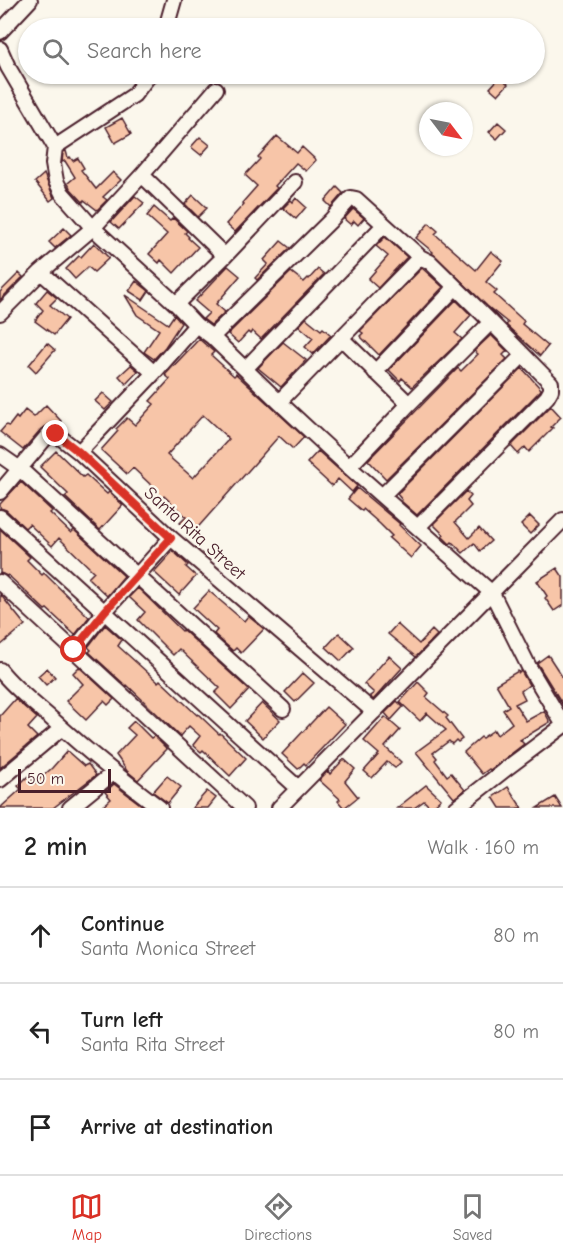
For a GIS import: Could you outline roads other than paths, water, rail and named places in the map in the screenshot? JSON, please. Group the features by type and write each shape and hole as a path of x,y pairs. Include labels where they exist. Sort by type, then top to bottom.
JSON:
{"street":[{"path":"0,32 30,0"},
{"path":"169,18 174,0"},
{"path":"0,49 8,67 55,147 53,164 56,181 62,193 93,228 349,467 492,593 529,667 563,725 456,808"},
{"path":"55,147 134,95 142,84"},
{"path":"0,313 41,272 93,228 142,175 216,88"},
{"path":"142,175 225,256"},
{"path":"176,304 295,182"},
{"path":"212,337 351,198 356,199 420,257 430,262 551,383 551,390 547,398 418,527"},
{"path":"245,369 384,225"},
{"path":"279,402 420,257"},
{"path":"41,272 154,373"},
{"path":"375,372 455,288"},
{"path":"349,467 492,322"},
{"path":"79,452 196,325"},
{"path":"342,339 409,404"},
{"path":"382,496 523,356"},
{"name":"Santa Rita Street","path":"0,492 48,435 56,434 79,452 171,538 374,712"},
{"path":"0,455 20,469 283,709"},
{"path":"0,518 298,788"},
{"path":"279,808 563,520"},
{"path":"74,650 105,611 171,538"},
{"path":"0,582 245,808"},
{"path":"0,669 11,683 113,773 160,808"},
{"path":"0,692 11,683"},
{"path":"0,780 62,728"},
{"path":"70,808 113,773"}]}
